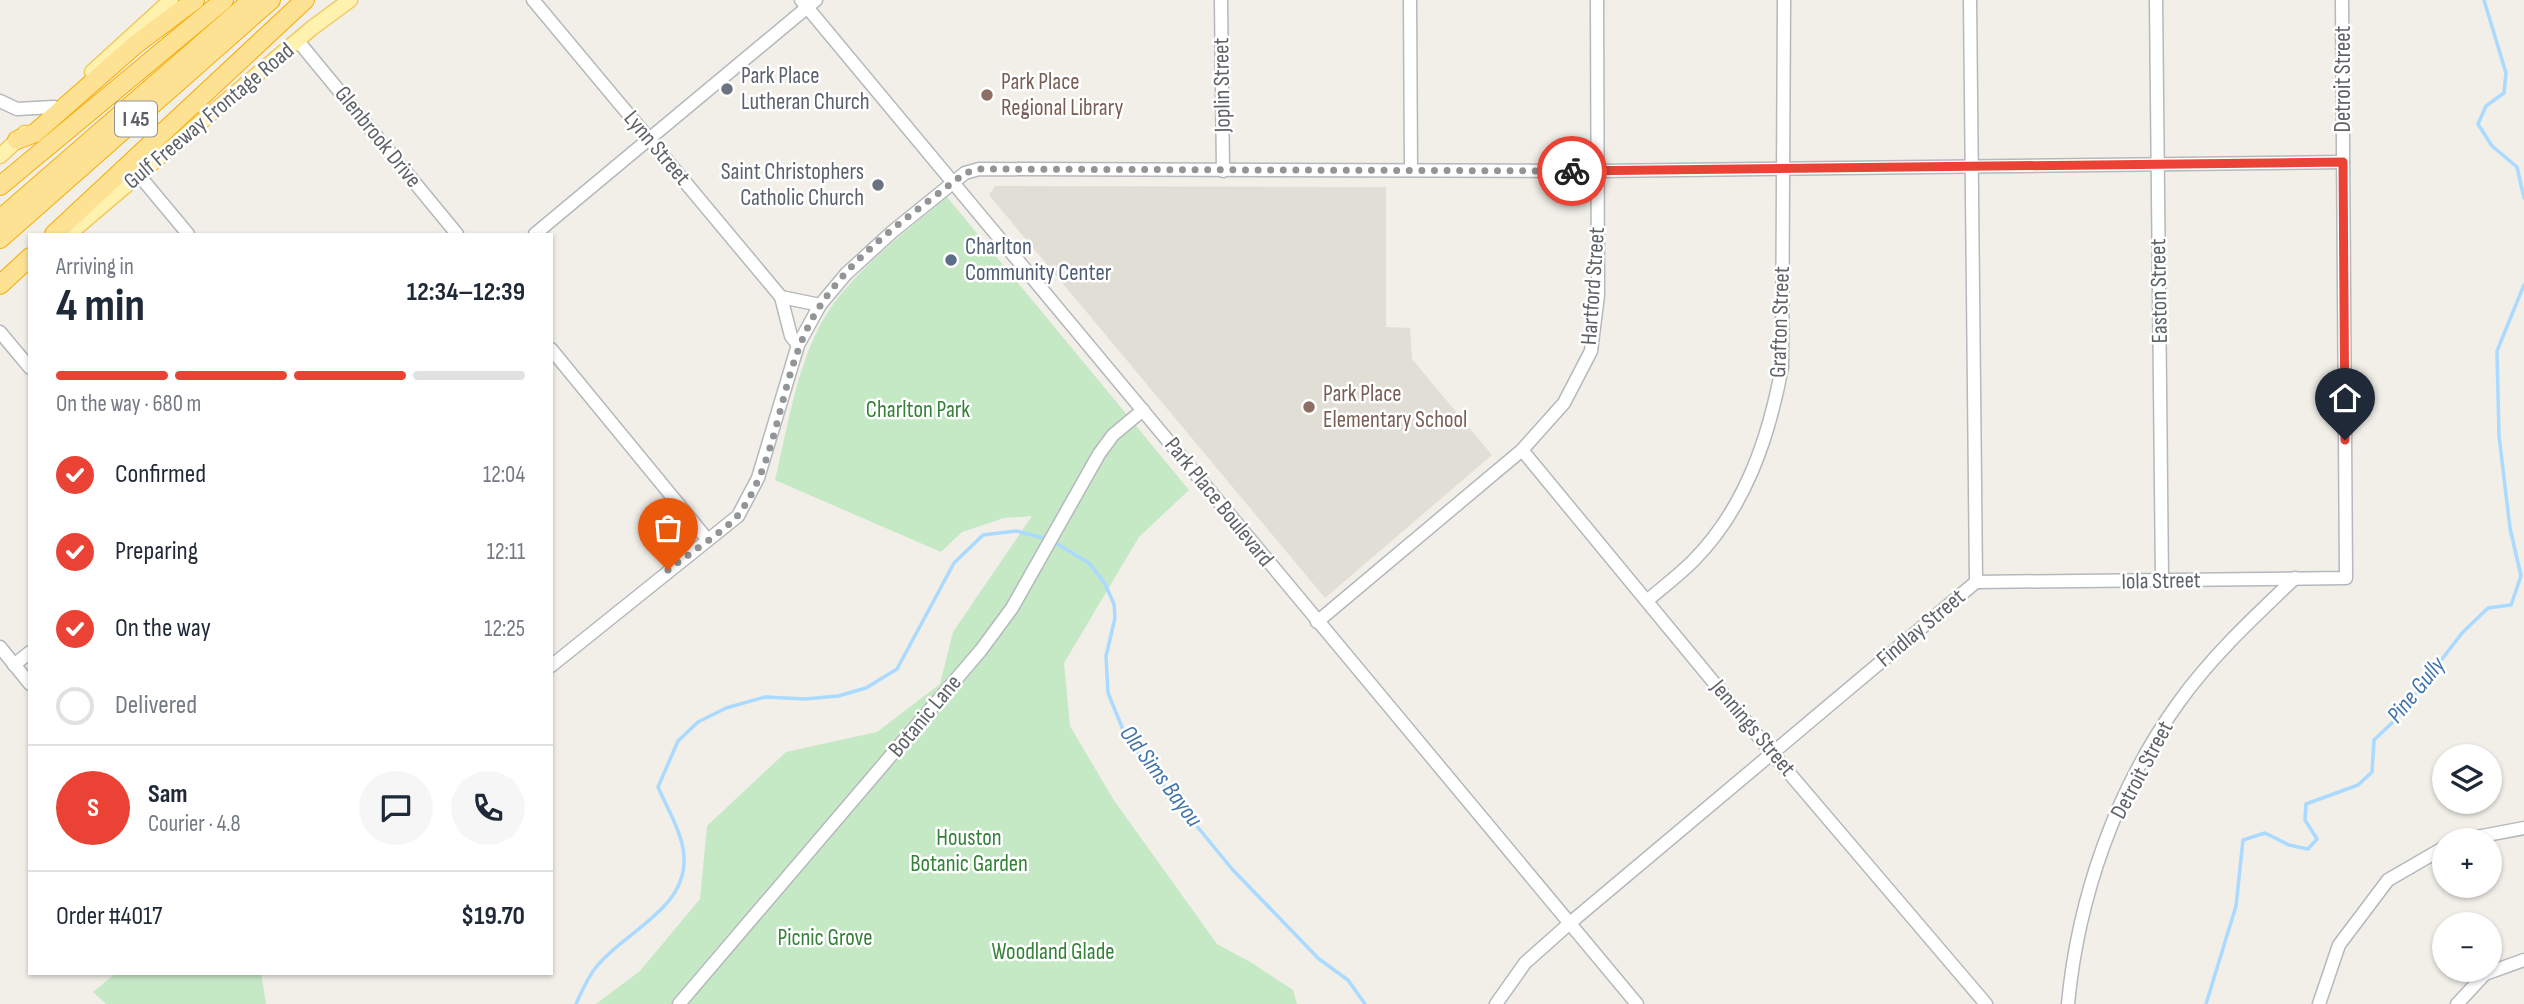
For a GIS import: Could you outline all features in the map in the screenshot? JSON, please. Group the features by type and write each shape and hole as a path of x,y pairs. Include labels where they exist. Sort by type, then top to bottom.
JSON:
{"highway":[{"path":"17,140 34,132 194,0"},
{"name":"I 45","path":"0,186 224,0"},
{"name":"I 45","path":"0,219 252,0"},
{"name":"I 45","path":"0,239 271,0"},
{"path":"55,233 305,0"},
{"path":"0,285 28,259"}],"main road":[{"path":"0,156 171,0"},
{"name":"Gulf Freeway Frontage Road","path":"70,233 298,41 351,0"},
{"path":"0,294 28,271"}],"street":[{"name":"Lynn Street","path":"533,0 781,297 791,336 798,345"},
{"name":"Joplin Street","path":"1221,0 1223,171"},
{"path":"1410,0 1411,170"},
{"name":"Hartford Street","path":"1317,622 1522,450 1564,403 1591,351 1598,295 1597,0"},
{"name":"Grafton Street","path":"1648,600 1694,560 1728,517 1760,455 1773,413 1782,366 1784,0"},
{"name":"Findlay Street","path":"1496,1004 1525,963 1570,923 1976,582 1970,0"},
{"name":"Easton Street","path":"2157,0 2162,581"},
{"name":"Detroit Street","path":"2342,0 2346,578"},
{"path":"536,233 650,140 808,2"},
{"name":"Park Place Boulevard","path":"808,2 1317,622 1637,1004"},
{"name":"Glenbrook Drive","path":"298,41 456,233"},
{"path":"0,101 17,109 54,107"},
{"path":"553,664 738,516 758,478 798,345 820,305 846,274 881,241 965,173 979,169 1598,171 1972,169 2343,162"},
{"path":"138,174 187,233"},
{"path":"781,297 820,305"},
{"path":"0,332 28,366"},
{"path":"553,351 707,539"},
{"name":"Botanic Lane","path":"679,1004 981,650 1012,608 1112,435 1143,410"},
{"name":"Jennings Street","path":"1522,450 1772,753 1986,1004"},
{"name":"Detroit Street","path":"2068,1004 2076,942 2088,895 2106,841 2136,774 2179,702 2216,656 2295,578"},
{"name":"Iola Street","path":"1976,582 2346,578"},
{"path":"0,646 28,682"},
{"path":"14,665 28,654"},
{"path":"2502,832 2524,828"},
{"path":"2319,1004 2339,945 2388,880 2432,855"},
{"path":"2457,1004 2485,974 2524,960"}],"shaded area":[{"name":"Park Place Elementary School","path":"995,186 1386,187 1386,327 1410,328 1412,359 1492,455 1325,598 989,195"}],"green space":[{"name":"Houston Botanic Garden","path":"947,197 1189,490 1139,537 1064,663 1070,726 1113,799 1217,944 1293,990 1297,1004 596,1004 640,971 700,899 707,826 786,752 877,732 940,684 953,632 1032,516 1004,518 962,532 941,552 775,480 796,388 822,322 859,274"},
{"path":"114,975 261,975 266,1004 106,1004 93,992"}],"waterway":[{"name":"Pine Gully","path":"2484,0 2506,73 2504,93 2486,106 2478,124 2492,146 2517,167 2524,198"},
{"name":"Pine Gully","path":"2206,1004 2236,906 2243,840 2265,833 2289,845 2308,849 2317,839 2305,820 2306,804 2358,785 2372,772 2374,740 2396,719 2462,633 2488,608 2511,605 2521,576 2510,528 2499,436 2497,351 2524,285"},
{"name":"Old Sims Bayou","path":"576,1004 597,966 665,905 682,875 684,857 681,839 658,787 678,741 698,722 726,708 765,697 805,699 838,696 866,688 897,669 954,563 983,535 1016,531 1047,539"},
{"name":"Old Sims Bayou","path":"1054,542 1089,563 1104,582 1114,604 1115,618 1106,656 1108,693 1124,732 1145,763 1232,869 1319,959 1348,980 1365,1004"}],"way so far":[{"path":"668,570 738,516 758,478 798,345 820,305 846,274 892,232 965,173 979,169 1572,171"}],"place":[{"name":"Park Place Lutheran Church","path":"727,89"},
{"name":"Park Place Regional Library","path":"987,95"},
{"name":"Saint Christophers Catholic Church","path":"878,185"},
{"name":"Charlton Community Center","path":"951,260"},
{"name":"Park Place Elementary School","path":"1309,407"}],"route":[{"path":"1572,171 1972,169 2343,162 2345,440"}],"park label":[{"name":"Charlton Park","path":"918,410"},
{"name":"Picnic Grove","path":"825,938"},
{"name":"Woodland Glade","path":"1053,952"}]}
